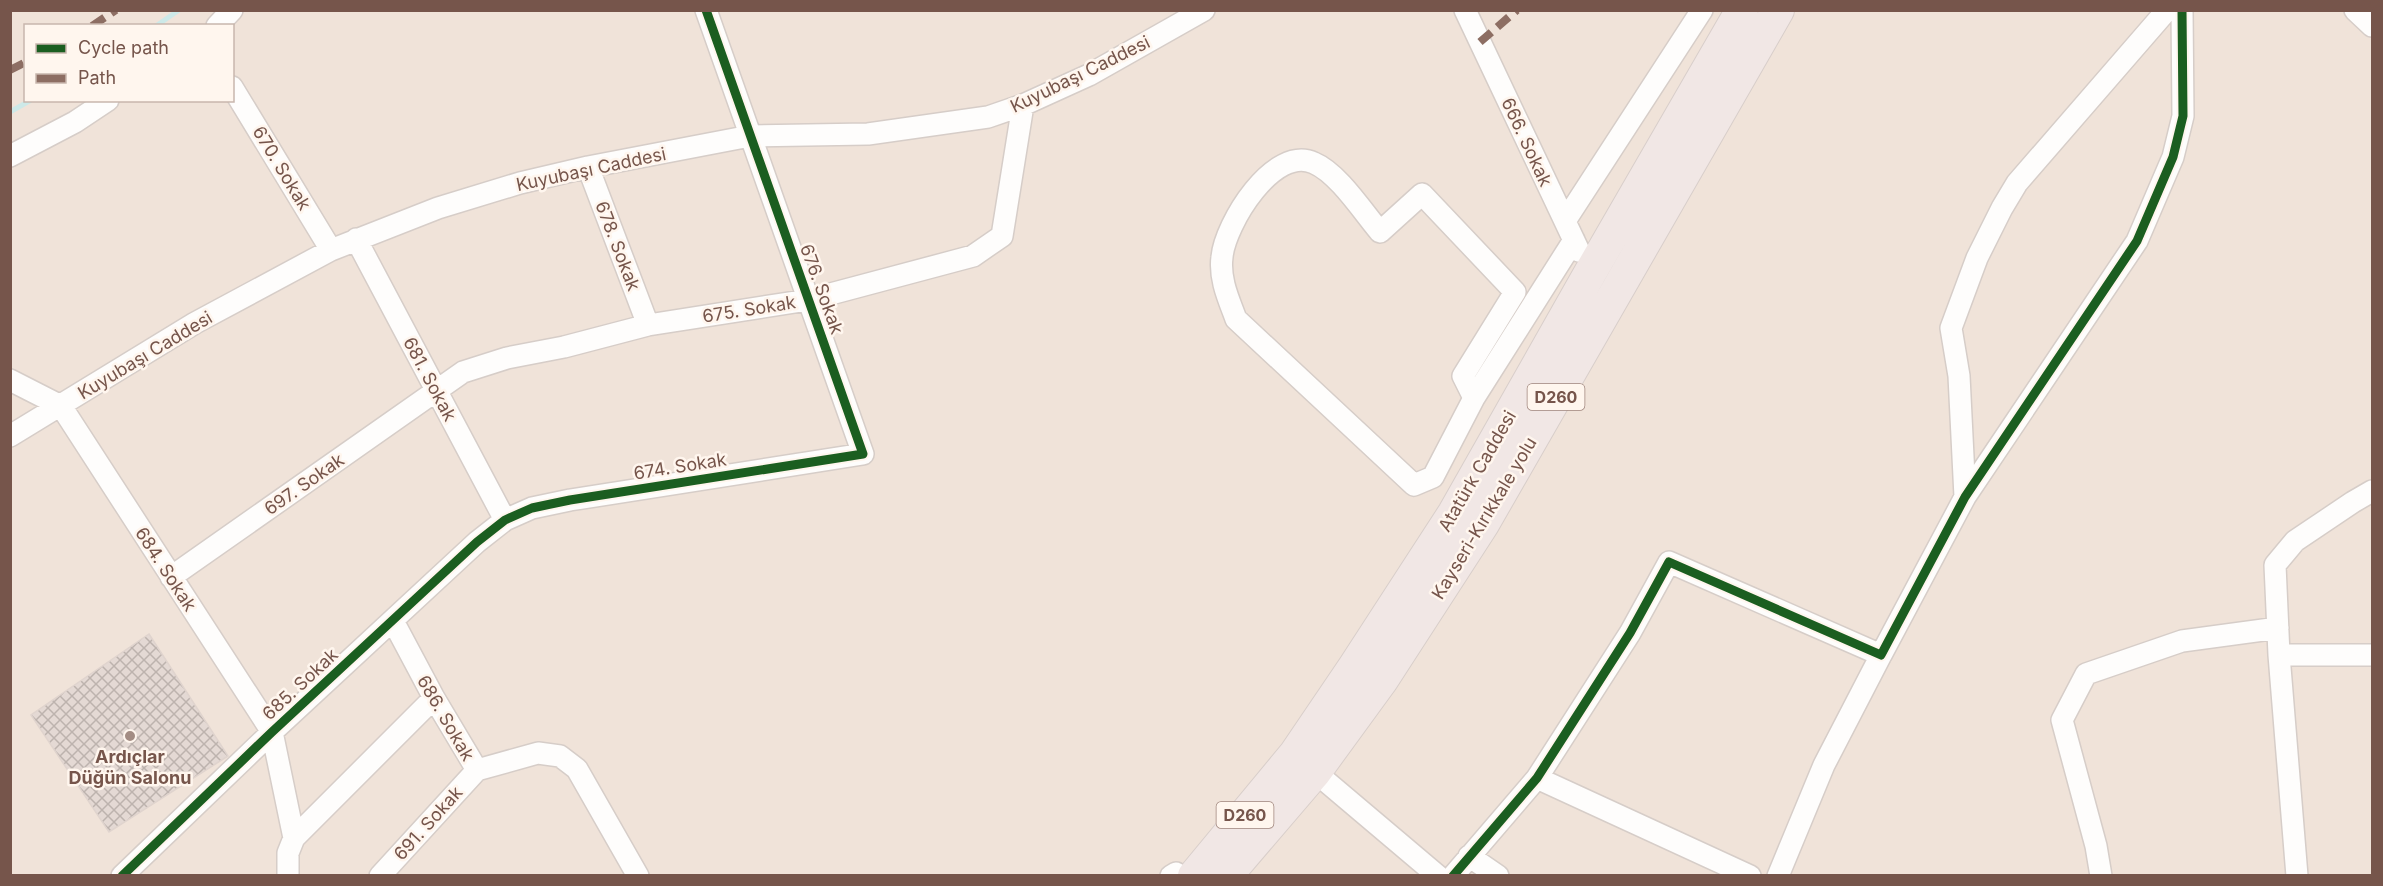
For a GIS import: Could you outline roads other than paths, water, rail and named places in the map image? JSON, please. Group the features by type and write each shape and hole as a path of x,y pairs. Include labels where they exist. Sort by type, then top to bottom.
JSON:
{"highway":[{"name":"Atatürk Caddesi","path":"1178,875 1305,763 1360,658 1454,513 1742,10"},
{"name":"Kayseri-Kırıkkale yolu","path":"1226,876 1305,763 1382,680 1484,524 1778,10"},
{"path":"1254,876 1303,812 1305,763"}],"street":[{"path":"219,24 232,10"},
{"name":"676. Sokak","path":"706,10 863,454"},
{"name":"Kuyubaşı Caddesi","path":"10,436 195,323 331,250 438,208 520,183 588,167 750,136 868,134 988,117 1023,105 1089,75 1204,10"},
{"name":"666. Sokak","path":"1465,10 1590,273"},
{"path":"1565,220 1702,10"},
{"path":"1965,497 1959,376 1951,328 1977,258 2017,183 2167,10"},
{"path":"1778,876 1824,765 1965,497 2137,241 2173,157 2183,116 2182,10"},
{"path":"2355,10 2373,26"},
{"name":"670. Sokak","path":"234,90 331,250"},
{"path":"10,156 75,122 105,102"},
{"name":"675. Sokak","path":"437,391 463,372 507,358 564,348 648,326 808,300 974,256 1002,236 1023,105"},
{"path":"1474,398 1463,376 1515,292 1422,194 1380,232 1327,171 1314,162 1302,160 1287,163 1249,195 1230,230 1221,258 1224,289 1236,319 1414,485 1433,477 1474,398 1574,240"},
{"name":"678. Sokak","path":"588,167 648,326"},
{"name":"681. Sokak","path":"356,239 505,520"},
{"path":"10,380 61,406"},
{"name":"697. Sokak","path":"171,578 437,391"},
{"name":"684. Sokak","path":"61,406 272,732"},
{"name":"674. Sokak","path":"505,520 532,508 570,500 863,454"},
{"path":"2297,876 2279,656 2275,565 2295,541 2373,491"},
{"name":"685. Sokak","path":"122,876 272,732 477,542 505,520"},
{"path":"1453,876 1537,778 1630,633 1669,562 1881,655"},
{"name":"686. Sokak","path":"393,621 434,698 477,770 538,753 560,756 577,769 636,875"},
{"path":"2101,876 2096,846 2062,720 2086,674 2182,641 2278,628"},
{"path":"2279,656 2373,655"},
{"path":"288,876 288,853 294,838 434,698"},
{"path":"272,732 294,838"},
{"path":"1305,763 1438,876"},
{"name":"691. Sokak","path":"380,876 477,770"},
{"path":"1537,778 1750,876"},
{"path":"1469,855 1498,876"}],"waterway":[{"path":"159,24 179,10"},
{"path":"10,112 28,102"}],"place":[{"name":"Ardıçlar Düğün Salonu","path":"130,736"}]}
